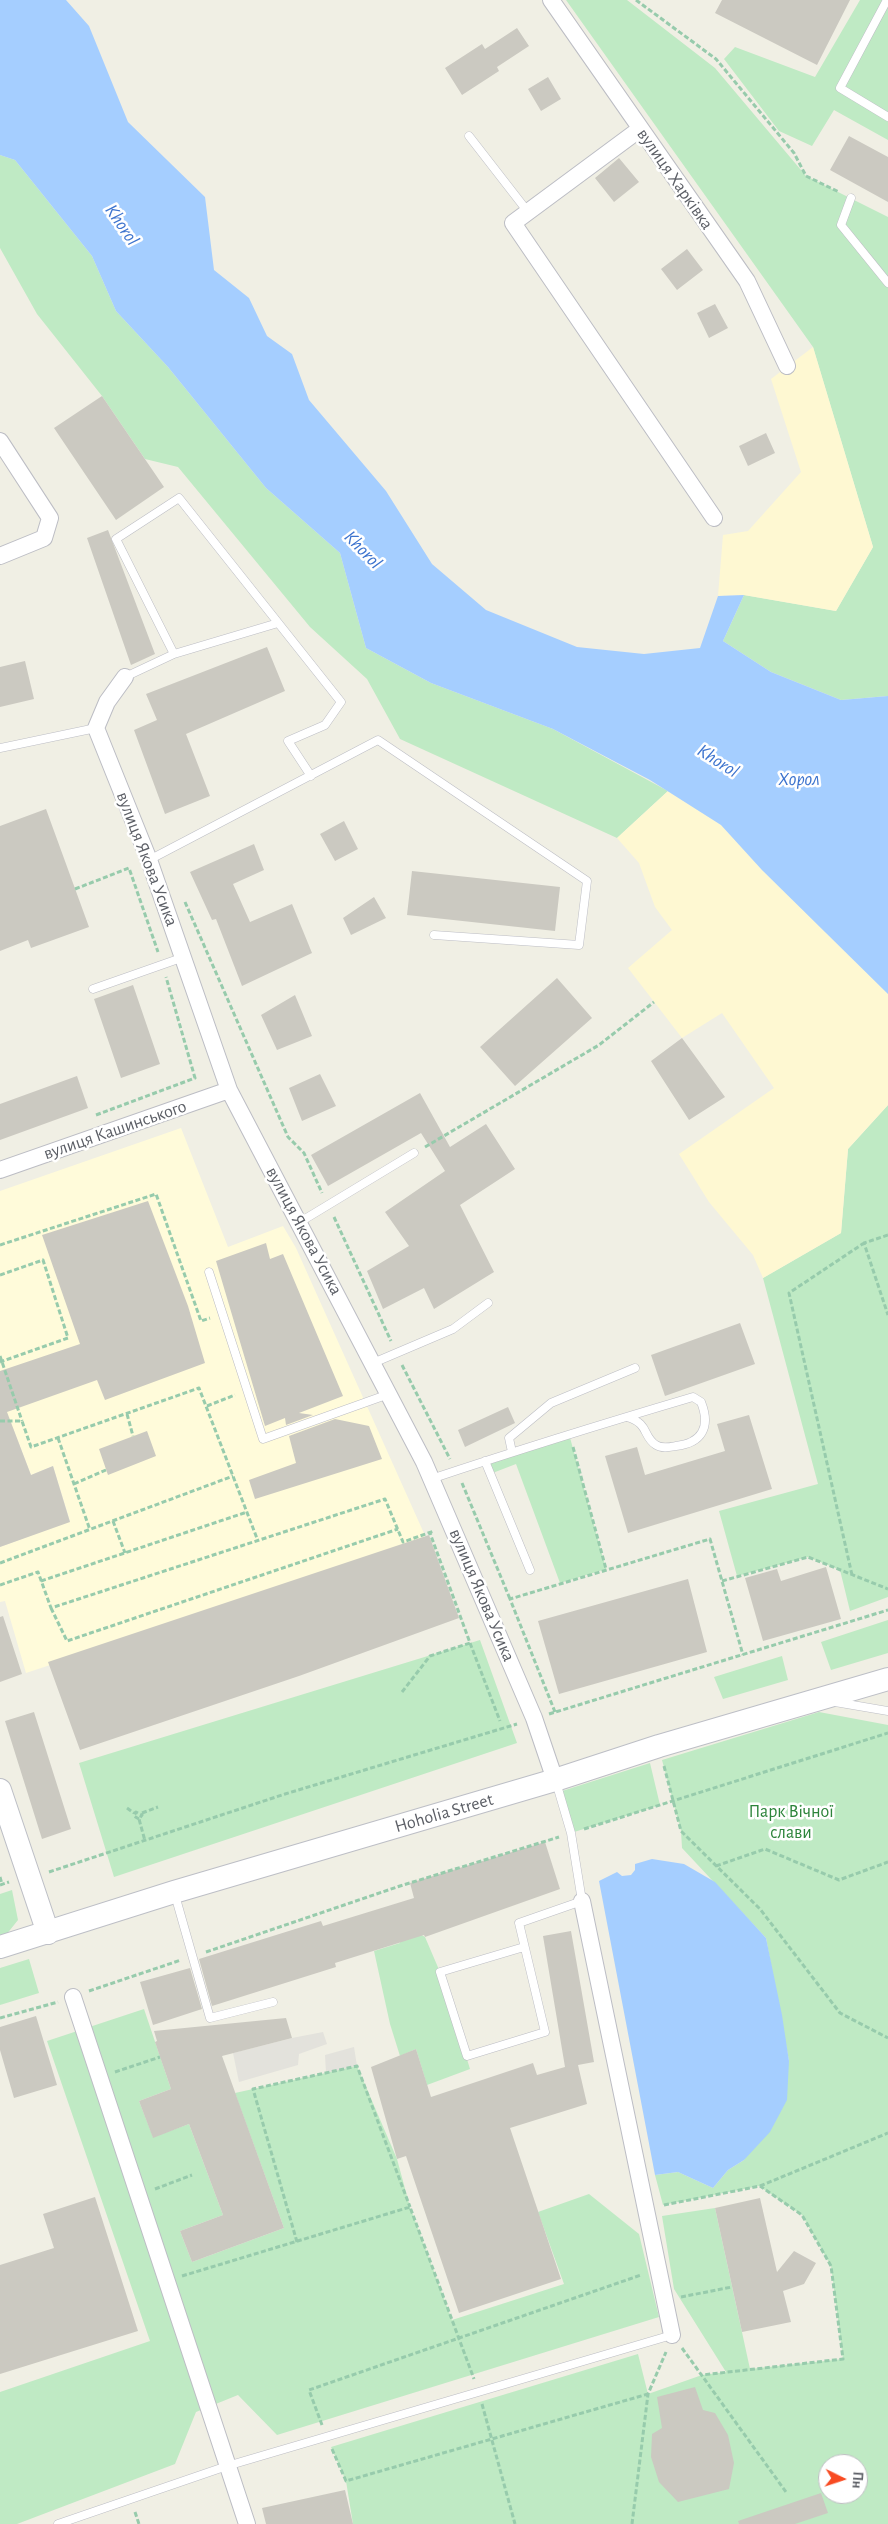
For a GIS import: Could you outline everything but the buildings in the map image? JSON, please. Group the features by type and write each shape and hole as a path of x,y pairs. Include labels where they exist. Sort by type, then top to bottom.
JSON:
{"street":[{"name":"вулиця Харківка","path":"551,0 747,281 786,366"},
{"path":"640,129 513,223 714,518"},
{"path":"0,441 50,518 44,538 0,556"},
{"path":"96,728 107,702 125,677"},
{"name":"вулиця Якова Усика","path":"96,728 149,860 229,1090 300,1222 431,1479 534,1718 555,1780"},
{"name":"вулиця Кашинського","path":"0,1170 229,1090"},
{"name":"Hoholia Street","path":"0,1947 174,1892 555,1780 659,1746 888,1679"},
{"path":"0,1790 48,1932"},
{"path":"582,1901 672,2335"},
{"path":"73,1998 247,2524"}],"lane":[{"path":"887,0 840,88 888,117"},
{"path":"469,136 528,212"},
{"path":"851,198 841,226 888,283"},
{"path":"174,654 116,539 179,498 341,702 325,725 288,741 311,776"},
{"path":"125,677 174,654 278,623"},
{"path":"0,748 96,728"},
{"path":"149,860 378,740 587,881 579,945 434,935"},
{"path":"93,989 184,957"},
{"path":"300,1222 414,1153"},
{"path":"209,1272 263,1439 389,1394"},
{"path":"373,1363 453,1329 488,1303"},
{"path":"512,1452 509,1438 551,1403 635,1368"},
{"path":"431,1479 569,1434 693,1397 701,1402 706,1422 702,1434 695,1440 684,1445 666,1447 655,1444 638,1420 627,1417"},
{"path":"485,1461 530,1570"},
{"path":"823,1699 888,1711"},
{"path":"524,1947 440,1972 467,2056 545,2032 519,1923 582,1901 571,1833 555,1780"},
{"path":"174,1892 210,2018 273,2002"},
{"path":"58,2524 228,2466 672,2335"}],"path":[{"path":"636,0 716,59 794,152 806,176 851,198"},
{"path":"75,888 129,868 162,965 195,1078 94,1116"},
{"path":"182,896 288,1136 304,1154 393,1346"},
{"path":"414,1153 599,1045 654,1002"},
{"path":"0,1245 156,1194 200,1321 222,1313"},
{"path":"852,1575 789,1293 864,1243 888,1236"},
{"path":"864,1243 888,1315"},
{"path":"0,1275 43,1260 68,1338 1,1362"},
{"path":"0,1356 31,1447 199,1388 258,1541"},
{"path":"207,1406 247,1390"},
{"path":"127,1414 133,1436"},
{"path":"0,1421 22,1421"},
{"path":"569,1434 606,1569"},
{"path":"58,1438 90,1530"},
{"path":"74,1484 106,1470"},
{"path":"0,1563 234,1476"},
{"path":"51,1608 385,1500 403,1542 451,1525"},
{"path":"41,1581 247,1512"},
{"path":"113,1522 125,1553"},
{"path":"0,1585 38,1572 51,1608 67,1641 398,1529"},
{"path":"430,1533 500,1721"},
{"path":"556,1712 510,1599 606,1569 710,1539 743,1655"},
{"path":"722,1580 808,1557 888,1589"},
{"path":"0,1877 1,1884 30,1875 57,1871 285,1794 888,1610"},
{"path":"402,1692 430,1656 470,1643"},
{"path":"0,2018 73,1998 391,1889 673,1801 811,1755 888,1733"},
{"path":"659,1746 681,1831 760,1909 840,2013 888,2038"},
{"path":"134,1813 142,1813 158,1807"},
{"path":"127,1808 134,1813 135,1818 139,1819 145,1841"},
{"path":"139,1819 142,1813"},
{"path":"716,1866 765,1848 839,1880 888,1862"},
{"path":"98,2077 160,2057"},
{"path":"297,2242 253,2089 357,2066 478,2392 515,2524"},
{"path":"645,2206 663,2205 760,2186 888,2133"},
{"path":"137,2195 192,2175"},
{"path":"702,2375 843,2359 831,2266 802,2215 760,2186"},
{"path":"166,2281 410,2208"},
{"path":"648,2394 346,2481 309,2390 658,2269"},
{"path":"665,2301 732,2287"},
{"path":"672,2335 786,2492"},
{"path":"632,2524 648,2394 672,2335"}],"shaded area":[{"path":"181,1128 228,1247 283,1226 296,1248 427,1540 26,1673 5,1601 0,1602 0,1547 70,1521 53,1466 31,1475 13,1428 0,1431 0,1191"},
{"path":"323,2032 327,2044 299,2054 298,2065 239,2082 233,2053"},
{"path":"354,2047 357,2066 326,2073 325,2055"}],"green space":[{"path":"566,0 627,0 715,68 806,176 888,217 888,696 841,700 771,672 723,641 744,595 836,611 873,547 813,347"},
{"path":"860,0 888,0 888,140 834,110 812,146 779,131 724,59 735,47 815,77"},
{"path":"0,155 15,160 92,256 116,311 168,367 266,488 340,553 366,648 431,683 553,729 668,791 617,838 400,739 367,679 310,627 178,467 145,459 102,396 37,314 0,248"},
{"path":"888,1105 888,1597 850,1611 840,1570 808,1557 737,1576 719,1511 818,1484 763,1278 841,1233 848,1149"},
{"path":"569,1434 606,1569 560,1583 516,1464 490,1474 485,1461"},
{"path":"888,1620 888,1653 831,1670 821,1642"},
{"path":"480,1640 517,1743 114,1877 79,1763"},
{"path":"782,1656 788,1680 723,1699 714,1677"},
{"name":"Парк Вічної слави","path":"819,1712 888,1725 888,2524 353,2524 346,2481 331,2447 638,2354 648,2394 702,2375 726,2372 674,2289 662,2216 715,2208 750,2369 843,2359 831,2266 802,2215 759,2186 663,2205 655,2175 678,2172 713,2188 728,2170 744,2160 789,2061 766,1938 682,1848 681,1831 662,1760"},
{"path":"650,1763 660,1805 571,1833 559,1792"},
{"path":"12,1890 18,1920 6,1935 0,1937 0,1894"},
{"path":"392,1918 425,1937 440,1972 470,2069 427,2085 416,2049 400,2056 390,2024 374,1951 400,1943"},
{"path":"29,1959 39,1993 0,2005 0,1968"},
{"path":"144,2009 171,2089 139,2101 153,2137 189,2124 223,2215 180,2231 192,2262 284,2228 235,2093 357,2066 397,2159 410,2207 452,2320 564,2284 538,2212 589,2194 639,2234 659,2317 277,2435 238,2395 196,2412 175,2464 17,2524 0,2524 0,2392 150,2341 47,2041"}],"sand":[{"path":"813,347 873,547 836,611 744,595 718,596 723,535 748,531 801,472 771,379"},
{"path":"668,791 721,825 762,870 888,994 888,1105 848,1149 841,1233 763,1278 753,1255 709,1202 679,1154 774,1088 722,1013 682,1038 628,968 672,930 655,907 639,863 617,838"}],"water":[{"name":"Хорол","path":"0,0 66,0 89,26 128,122 205,197 214,270 249,298 267,336 292,354 309,400 386,491 432,564 486,610 577,647 644,654 700,648 718,596 744,595 723,641 771,672 841,700 888,696 888,994 762,870 721,825 650,780 553,729 431,683 366,648 340,553 266,488 168,367 116,311 92,256 15,160 0,155"},
{"path":"652,1859 684,1864 715,1882 766,1938 782,2015 789,2061 787,2100 770,2132 744,2160 728,2170 713,2188 678,2172 655,2175 599,1881 617,1872 622,1876 631,1875 635,1870 635,1864"}],"water label":[{"name":"Khorol","path":"122,225"},
{"name":"Khorol","path":"363,550"},
{"name":"Khorol","path":"718,761"}]}
